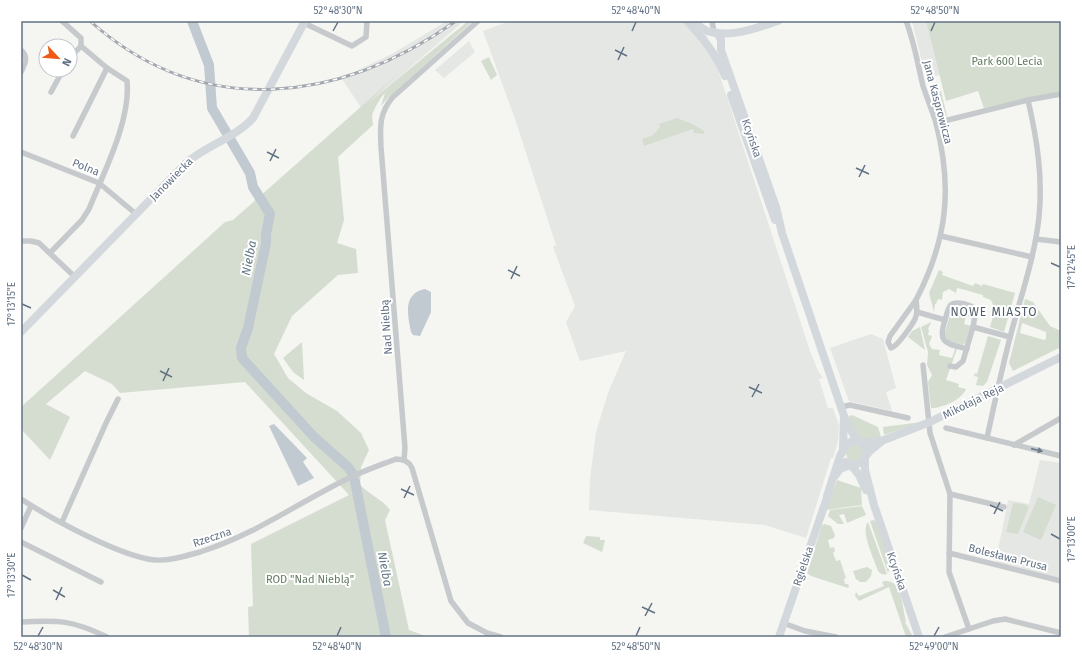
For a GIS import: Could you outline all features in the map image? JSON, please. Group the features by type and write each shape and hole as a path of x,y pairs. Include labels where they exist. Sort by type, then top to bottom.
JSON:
{"street":[{"path":"62,21 81,38 81,46 78,49"},
{"path":"304,22 352,46 358,44 366,37 367,21"},
{"name":"Nad Nielbą","path":"404,460 405,448 381,147 381,121 384,109 394,97 478,21"},
{"path":"687,21 705,40 707,46 710,48 717,47 744,32 778,21"},
{"path":"691,21 721,38 720,44"},
{"path":"700,26 708,21"},
{"path":"712,21 714,33"},
{"name":"Janowiecka","path":"21,332 192,158 250,122 257,113 304,22"},
{"name":"Jana Kasprowicza","path":"906,22 924,87 936,123 942,156 945,186 944,216 941,236 934,262 916,300 890,336 888,342 890,346 893,348 897,345 915,318 917,312"},
{"path":"705,40 708,34 744,32"},
{"name":"Kcyńska","path":"720,44 776,207 782,233 844,416 855,438 860,442"},
{"path":"50,253 85,216 123,122 128,93 128,81 107,68 81,46"},
{"name":"Kcyńska","path":"710,48 725,77 770,209 782,233"},
{"path":"21,50 25,54 26,60 21,72"},
{"path":"73,136 107,68"},
{"path":"52,92 59,78"},
{"path":"936,123 1028,100 1061,94"},
{"path":"987,438 1010,337 1032,257 1040,208 1040,171 1038,147 1028,100"},
{"name":"Polna","path":"21,152 99,183 136,214"},
{"path":"941,236 1032,257"},
{"path":"1036,239 1061,242"},
{"path":"21,241 37,242 74,277"},
{"path":"916,300 917,312 945,320"},
{"path":"950,366 956,367 963,361 967,349 973,327 976,310 972,306 957,302 952,303 949,307 941,334 942,340 946,343 967,349"},
{"path":"973,327 1010,337"},
{"name":"Mikołaja Reja","path":"860,442 884,440 930,422 1061,357"},
{"path":"923,366 933,443 950,494 952,514 949,567 951,580 969,629"},
{"path":"62,522 118,399"},
{"path":"841,407 850,405 908,418"},
{"name":"Kcyńska","path":"842,450 844,416"},
{"path":"1014,445 1061,418"},
{"path":"946,428 1061,456"},
{"name":"Mikołaja Reja","path":"866,456 884,440"},
{"path":"850,441 860,442 865,448 866,456 860,464 851,465 844,460 842,450 845,444 850,441"},
{"name":"Rgielska","path":"779,637 842,450"},
{"name":"Kcyńska","path":"866,456 865,470 874,505 919,637"},
{"name":"Rzeczna","path":"21,498 31,506 109,546 133,555 154,560 175,558 205,550 240,537 267,525 344,480 396,459 404,460"},
{"path":"404,460 412,468 445,586 451,601 468,623 487,633 501,637"},
{"name":"Kcyńska","path":"851,465 859,474 874,505"},
{"name":"Rgielska","path":"827,496 840,469 851,465"},
{"path":"950,494 1004,507"},
{"path":"21,528 31,506"},
{"path":"21,542 101,582"},
{"name":"Bolesława Prusa","path":"949,553 1061,581"},
{"path":"945,637 1005,619 1061,633"},
{"path":"21,622 61,620 79,625 107,637"},
{"path":"783,623 805,631 836,637"}],"shaded area":[{"path":"447,21 464,21 362,109 340,76 354,72 392,54"},
{"path":"510,21 702,21 810,351 818,371 823,378 819,379 828,408 833,408 839,425 838,441 833,458 831,458 806,538 765,525 589,510 590,479 596,432 608,393 626,351 580,361 566,322 575,306 553,247 556,245 515,119 483,31"},
{"path":"912,21 926,21 940,75 926,78"},
{"path":"469,41 475,52 444,78 435,70"},
{"path":"425,289 431,292 431,312 420,336 413,335 411,332 408,306 413,295"},
{"path":"871,334 883,339 896,388 886,392 892,411 849,401 830,348"},
{"path":"274,424 307,458 303,462 314,478 298,486 269,426"},
{"path":"1040,460 1061,463 1061,581 998,565 996,560 1008,500 1029,504"}],"green space":[{"name":"ROD \"Nad Nieblą\"","path":"468,21 473,21 381,106 385,93 383,95 372,115 373,125 338,157 344,220 337,243 356,249 358,273 338,275 292,316 274,354 288,378 306,393 337,411 361,433 369,450 361,467 360,485 390,510 385,520 409,630 428,637 249,637 248,607 253,606 251,544 349,495 245,382 120,393 112,384 85,371 46,404 70,417 50,460 21,429 21,407 225,222 233,220 399,73 367,104"},
{"name":"Park 600 Lecia","path":"926,21 1061,21 1061,92 984,108 978,91 946,101"},
{"path":"489,57 497,75 491,80 481,61"},
{"path":"941,91 947,116 943,118 937,113 931,94"},
{"path":"677,118 704,131 704,134 694,133 693,129 644,146 642,139 653,135 660,127 659,124"},
{"path":"939,270 943,272 942,275 973,286 975,283 982,286 983,284 1015,293 1004,332 990,327 994,307 991,300 983,297 983,295 957,288 956,293 949,289 943,292 942,300 938,299 935,304 934,312 929,293"},
{"path":"1025,299 1033,302 1050,326 1061,331 1061,347 1013,371 1009,363","holes":["1022,323 1046,332 1046,339 1044,340 1020,333"]},
{"path":"955,306 971,310 974,313 973,318 966,316 964,324 971,326 966,342 963,345 948,341 944,336 952,308"},
{"path":"931,322 928,329 928,335 932,336 929,344 932,349 940,350 939,355 952,358 956,346 958,346 946,380 959,384 958,387 966,389 964,393 956,400 941,407 935,408 931,408 928,382 932,375 927,365 928,352 921,327"},
{"path":"920,327 925,350 908,337 912,331"},
{"path":"988,336 1001,340 987,382 983,386 976,385 978,377 974,376 975,373 977,374"},
{"path":"302,342 304,380 293,372 283,358"},
{"path":"852,415 878,427 881,437 875,439 861,439 854,432 849,416"},
{"path":"922,422 884,435 883,427"},
{"path":"854,445 860,447 862,453 860,459 854,461 848,459 846,453 848,447"},
{"path":"837,480 861,488 862,505 826,510"},
{"path":"1038,497 1056,505 1041,540 1023,532"},
{"path":"1013,503 1024,504 1029,507 1018,534 1006,532"},
{"path":"862,506 866,515 847,523 844,514 839,515 844,524 838,524 828,516 830,510"},
{"path":"874,520 877,523 888,556 888,573 870,521"},
{"path":"868,522 887,574 882,574 878,571 871,553 866,532"},
{"path":"825,524 831,526 835,535 834,538 828,540 830,548 834,547 835,551 833,553 836,561 840,560 846,578 844,579 845,584 848,584 848,588 811,576 807,573 822,525"},
{"path":"586,536 600,537 600,540 605,540 602,552 583,543"},
{"path":"867,567 872,570 871,576 866,582 860,582 856,579 853,571"},
{"path":"882,582 891,582 895,585 901,596 905,622 913,637 906,637 889,587 859,601 855,596 856,592 859,596 884,586"}],"waterway":[{"name":"Nielba","path":"192,21 209,65 212,108 250,173 253,187 270,214 266,234 266,243 248,328 241,348 242,358 314,437 348,467 352,473"},
{"name":"Nielba","path":"355,482 386,637"}],"railway":[{"path":"90,21 133,53 178,75 224,87 272,89 319,83 366,70 412,49 456,21"}],"district":[{"name":"NOWE MIASTO","path":"994,312"}]}
